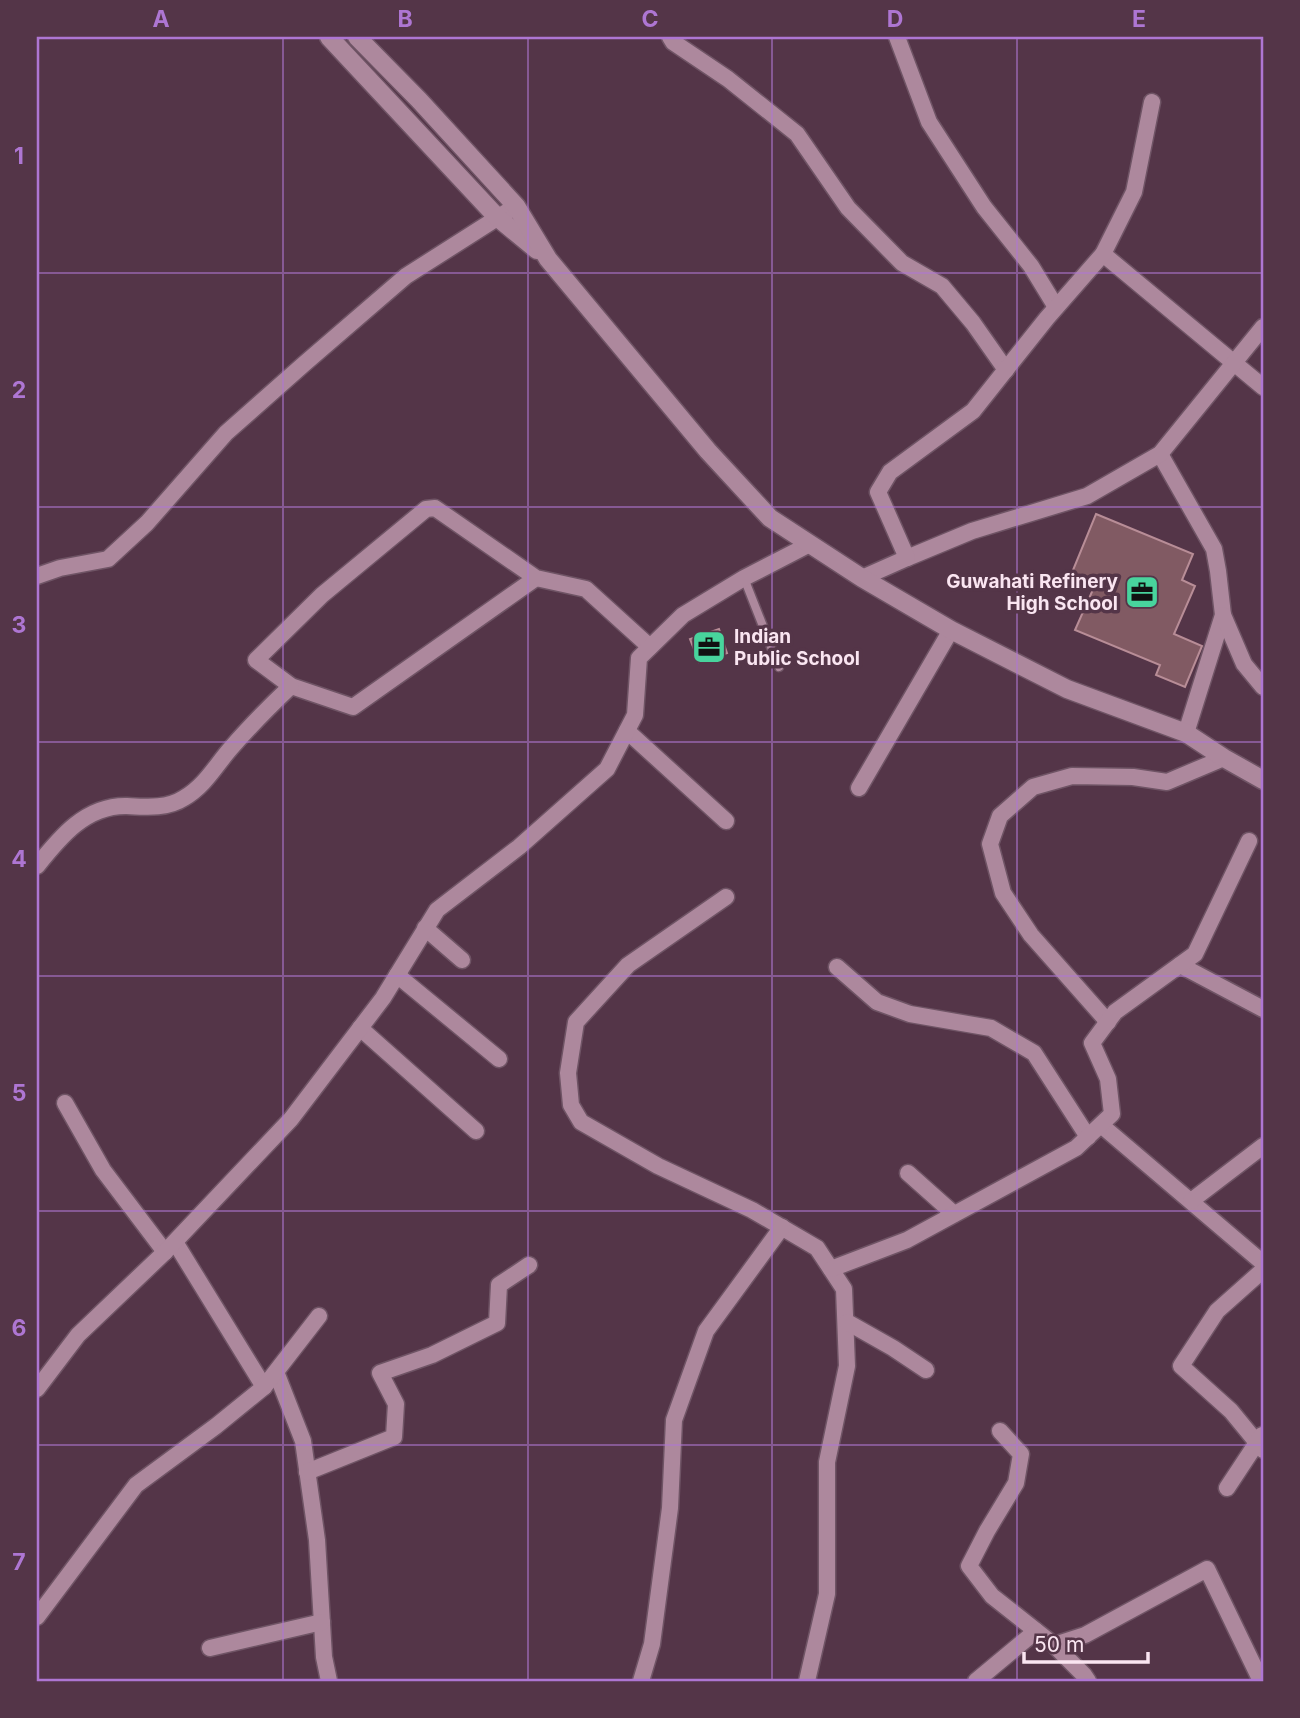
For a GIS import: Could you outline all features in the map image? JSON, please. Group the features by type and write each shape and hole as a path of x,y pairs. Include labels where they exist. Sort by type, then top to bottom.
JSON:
{"street":[{"path":"329,37 497,217 548,259"},
{"path":"357,37 516,206 548,259 717,461 770,518 808,545 951,630 1067,689 1185,733 1263,780"},
{"path":"670,37 673,42 728,79 797,134 848,208 902,263 942,286 973,323 1006,370"},
{"path":"897,37 929,122 984,207 1031,266 1056,307"},
{"path":"907,558 878,492 890,472 973,411 1056,307 1103,254 1134,192 1152,102"},
{"path":"37,576 60,568 108,559 147,523 226,433 294,372 406,276 516,206"},
{"path":"1103,254 1263,387"},
{"path":"862,578 972,531 1087,496 1160,454 1263,327"},
{"path":"1160,454 1213,549 1223,615 1244,664 1263,687"},
{"path":"536,578 353,707 291,686 257,660 322,595 426,509 435,508 536,578 586,589 650,647"},
{"path":"37,1389 78,1335 170,1247 292,1119 397,975 437,910 519,846 607,769 635,715 639,658 683,615 744,578 808,545"},
{"path":"1185,733 1223,615"},
{"path":"859,788 951,630"},
{"path":"37,866 58,839 86,816 124,806 148,808 181,800 200,788 252,724 291,686"},
{"path":"626,731 726,821"},
{"path":"1108,1022 1031,935 1003,893 990,844 1000,816 1033,787 1072,776 1133,777 1167,782 1224,758"},
{"path":"831,1269 907,1240 1076,1148 1112,1114 1108,1079 1092,1043 1115,1012 1195,954 1249,841"},
{"path":"726,897 628,965 576,1022 568,1073 571,1105 581,1122 658,1166 752,1210 817,1248 844,1289 848,1366 827,1462 827,1594 807,1681"},
{"path":"425,928 462,960"},
{"path":"1180,965 1263,1009"},
{"path":"837,967 877,1002 910,1014 991,1028 1034,1053 1088,1137"},
{"path":"397,975 499,1059"},
{"path":"360,1028 476,1131"},
{"path":"65,1104 103,1170 170,1247 264,1387"},
{"path":"1101,1125 1263,1263"},
{"path":"1191,1201 1263,1146"},
{"path":"908,1173 954,1214"},
{"path":"641,1681 652,1644 670,1508 674,1420 706,1331 782,1227"},
{"path":"307,1472 394,1437 397,1404 380,1373 432,1354 496,1322 499,1285 529,1265"},
{"path":"1227,1488 1261,1441 1181,1366 1217,1311 1263,1270"},
{"path":"37,1617 136,1485 264,1387 319,1316"},
{"path":"847,1322 926,1370"},
{"path":"276,1372 303,1441 317,1540 324,1657 329,1681"},
{"path":"1000,1431 1021,1454 1016,1483 969,1566 992,1596 1054,1645 1088,1681"},
{"path":"1054,1645 1085,1635 1207,1569 1261,1681"},
{"path":"210,1648 322,1622"},
{"path":"976,1681 1036,1631"}],"lane":[{"path":"744,578 779,667"}],"building":[{"path":"1096,514 1193,554 1182,580 1195,586 1174,634 1202,646 1185,687 1156,675 1160,665 1075,630 1095,585 1071,575"},
{"path":"719,629 727,653 699,662 690,639"}],"place":[{"name":"Guwahati Refinery High School","path":"1142,592"},
{"name":"Indian Public School","path":"709,647"}]}
